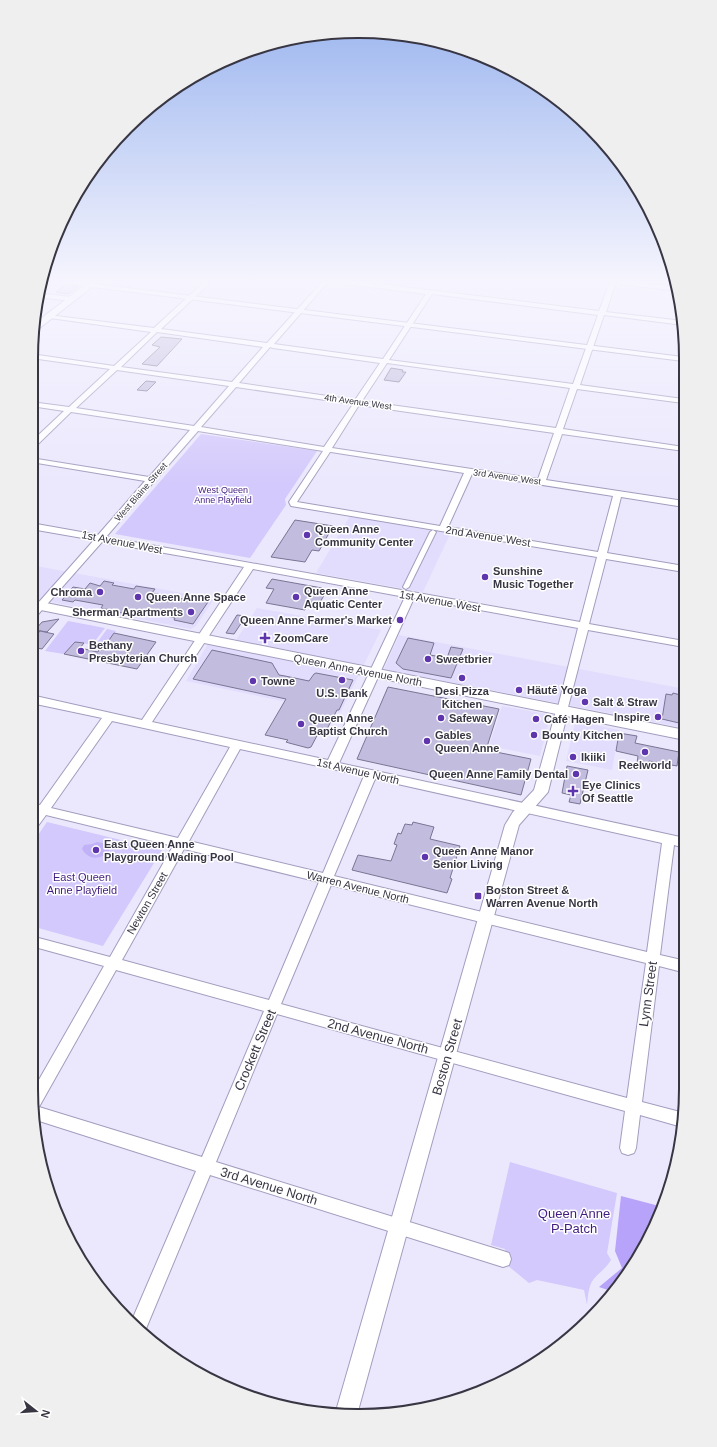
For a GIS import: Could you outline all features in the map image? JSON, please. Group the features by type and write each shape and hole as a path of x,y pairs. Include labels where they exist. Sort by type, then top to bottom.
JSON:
{"main road":[{"name":"Queen Anne Avenue North","path":"38,605 679,734"}],"street":[{"path":"38,440 135,350"},
{"name":"West Blaine Street","path":"38,603 101,538 265,350"},
{"path":"302,350 679,400"},
{"path":"327,449 392,350"},
{"path":"541,482 588,350"},
{"path":"609,350 679,358"},
{"name":"4th Avenue West","path":"38,357 679,448"},
{"name":"3rd Avenue West","path":"38,405 679,503"},
{"name":"2nd Avenue West","path":"327,449 293,503 679,568"},
{"path":"38,461 152,480"},
{"path":"443,528 469,471"},
{"path":"562,711 618,494"},
{"name":"1st Avenue West","path":"38,527 250,566 408,591 583,626 679,643"},
{"path":"332,765 375,674 433,532"},
{"path":"144,725 250,566"},
{"name":"1st Avenue North","path":"38,701 679,842"},
{"name":"Boston Street","path":"348,1408 512,825 518,815 537,797 543,786 562,711"},
{"path":"38,807 109,717"},
{"name":"Newton Street","path":"38,1096 237,745"},
{"name":"Crockett Street","path":"140,1323 371,774"},
{"name":"Warren Avenue North","path":"38,808 679,965"},
{"name":"Lynn Street","path":"628,1148 669,840"},
{"name":"2nd Avenue North","path":"38,943 677,1118"},
{"name":"3rd Avenue North","path":"40,1114 503,1259"}],"shaded area":[{"path":"350,516 451,532 423,592 316,573"},
{"path":"38,566 214,599 196,626 191,629 38,599"},
{"path":"257,608 381,630 340,713 186,681 208,644 231,648"},
{"path":"399,635 679,688 679,727 384,669"},
{"path":"502,706 551,715 540,756 489,746"},
{"path":"577,721 619,730 612,770 566,761 575,723"},
{"name":"East Queen Anne Playground Wading Pool","path":"97,842 103,843 105,847 109,849 109,852 106,855 94,858 87,855 82,849 84,845"},
{"path":"621,1196 657,1205 636,1249 608,1290 599,1287 622,1268 615,1251"}],"green space":[{"name":"West Queen Anne Playfield","path":"201,434 317,451 285,499 286,505 250,558 115,534"},
{"path":"68,621 105,628 95,641 94,645 75,642 64,654 45,651"},
{"path":"107,629 116,631 102,650 99,649 96,644"},
{"name":"East Queen Anne Playfield","path":"47,822 162,850 103,946 38,928 38,835"},
{"name":"Queen Anne P-Patch","path":"510,1162 617,1193 607,1253 611,1260 591,1283 588,1292 587,1305 584,1290 537,1280 529,1283 507,1265 505,1249 491,1245"}],"building":[{"path":"157,350 172,350 157,366 142,364"},
{"path":"391,368 406,372 399,382 384,380"},
{"path":"146,381 156,382 147,391 137,390"},
{"name":"Queen Anne Community Center","path":"295,520 333,526 319,551 312,550 305,562 271,557"},
{"name":"Queen Anne Aquatic Center","path":"272,579 322,588 320,591 326,592 319,604 310,602 305,610 266,603 274,589 266,588"},
{"path":"104,581 114,583 112,585 134,589 136,586 155,589 152,593 188,600 192,596 210,599 193,624 174,620 175,618 140,611 134,616 101,608 103,605 75,600 73,602 62,600 73,587 85,589 90,583 100,586"},
{"path":"237,615 246,616 234,634 226,633"},
{"path":"59,619 47,632 38,630 38,627 42,622"},
{"path":"40,631 54,634 42,649 38,648 38,633"},
{"name":"Bethany Presbyterian Church","path":"114,633 156,642 137,669 64,654 75,642 84,643 80,648 98,652 99,649 102,650"},
{"name":"Sweetbrier","path":"408,638 434,643 430,655 447,658 451,647 463,649 451,678 403,669 396,663"},
{"name":"Towne","path":"212,650 272,663 279,675 309,681 316,673 353,680 339,710 337,710 327,729 324,733 319,732 311,747 308,748 286,742 288,740 265,735 286,699 193,679"},
{"name":"Gables Queen Anne","path":"388,687 499,709 486,750 531,759 521,795 357,759"},
{"path":"673,693 679,695 679,723 662,719 666,694 672,695"},
{"path":"619,733 637,736 635,743 679,752 677,766 649,761 648,765 637,763 638,756 616,751"},
{"path":"567,766 588,770 580,804 569,802 571,795 562,793"},
{"name":"Queen Anne Manor Senior Living","path":"413,822 434,827 430,839 460,846 447,893 352,870 358,855 391,861 397,845 394,844 398,833 401,834 405,824 412,825"}],"place":[{"name":"Queen Anne Community Center","path":"307,535"},
{"name":"Sunshine Music Together","path":"485,577"},
{"name":"Chroma","path":"100,592"},
{"name":"Queen Anne Space","path":"138,597"},
{"name":"Queen Anne Aquatic Center","path":"296,597"},
{"name":"Sherman Apartments","path":"191,612"},
{"name":"Queen Anne Farmer's Market","path":"400,620"},
{"name":"ZoomCare","path":"265,638"},
{"name":"Bethany Presbyterian Church","path":"81,651"},
{"name":"Sweetbrier","path":"428,659"},
{"name":"Desi Pizza Kitchen","path":"462,678"},
{"name":"U.S. Bank","path":"342,680"},
{"name":"Towne","path":"253,681"},
{"name":"Häutē Yoga","path":"519,690"},
{"name":"Salt & Straw","path":"585,702"},
{"name":"Inspire","path":"658,717"},
{"name":"Safeway","path":"441,718"},
{"name":"Café Hagen","path":"536,719"},
{"name":"Queen Anne Baptist Church","path":"301,724"},
{"name":"Bounty Kitchen","path":"534,735"},
{"name":"Gables Queen Anne","path":"427,741"},
{"name":"Reelworld","path":"645,752"},
{"name":"Ikiiki","path":"573,757"},
{"name":"Queen Anne Family Dental","path":"576,774"},
{"name":"Eye Clinics Of Seattle","path":"573,791"},
{"name":"East Queen Anne Playground Wading Pool","path":"96,850"},
{"name":"Queen Anne Manor Senior Living","path":"425,857"},
{"name":"Boston Street & Warren Avenue North","path":"478,896"}]}
